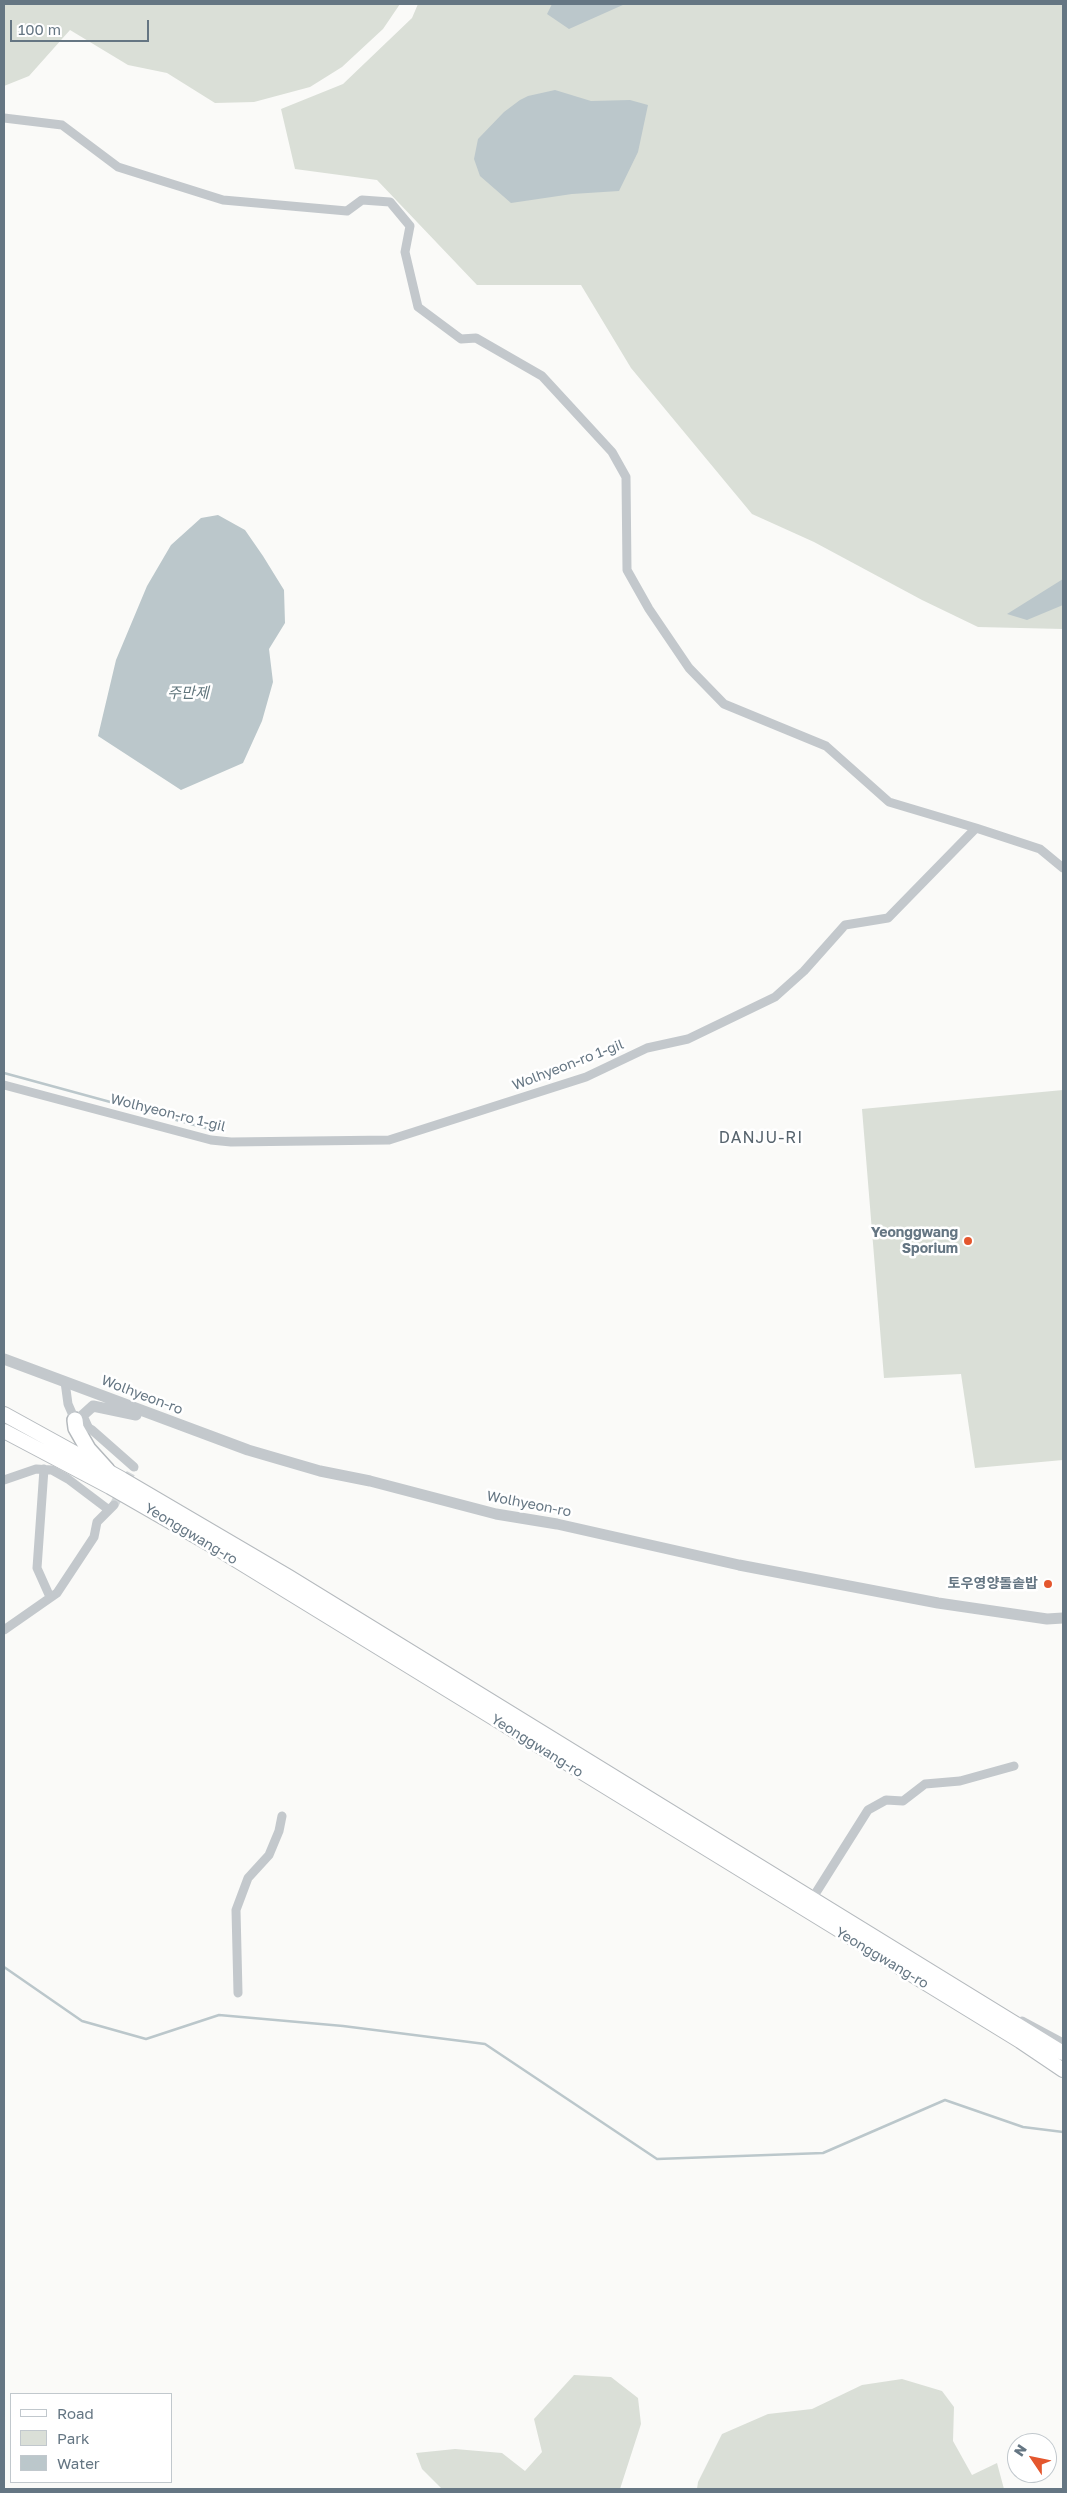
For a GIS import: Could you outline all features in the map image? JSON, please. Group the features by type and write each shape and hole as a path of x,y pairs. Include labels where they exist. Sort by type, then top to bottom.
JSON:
{"highway":[{"path":"81,1424 76,1428 88,1449 107,1470"}],"main road":[{"name":"Yeonggwang-ro","path":"4,1414 107,1470 289,1577 1063,2053"},
{"name":"Yeonggwang-ro","path":"4,1431 118,1492 218,1549 1020,2041 1063,2070"}],"street":[{"path":"4,118 62,126 118,167 223,200 347,211 362,200 390,202 410,226 405,252 418,307 461,339 476,338 542,376 612,452 626,478 627,570 649,609 689,668 724,704 826,746 888,802 1040,849 1063,868"},
{"name":"Wolhyeon-ro 1-gil","path":"4,1085 211,1140 232,1142 389,1140 508,1103 545,1088 586,1077 647,1048 688,1040 775,997 804,971 845,925 888,918 976,828"},
{"name":"Wolhyeon-ro","path":"4,1360 248,1450 320,1472 370,1482 496,1514 557,1524 739,1565 938,1603 1047,1619 1063,1618"},
{"path":"65,1382 68,1404 81,1424 128,1459 134,1467"},
{"path":"81,1424 82,1416 93,1406 181,1426"},
{"path":"4,1480 36,1469 52,1470 111,1508 97,1522 94,1537 57,1593 4,1630"},
{"path":"44,1469 37,1568 50,1597"},
{"path":"818,1891 868,1810 886,1800 903,1801 925,1784 960,1781 1014,1766"},
{"path":"238,1993 236,1910 248,1878 269,1855 279,1831 282,1816"},
{"path":"959,1989 1063,2043"}],"green space":[{"path":"4,4 400,4 383,29 342,67 310,87 254,102 215,103 167,73 128,65 70,30 29,76 4,86"},
{"path":"418,4 1063,4 1063,629 978,627 922,600 814,542 752,514 631,368 581,285 477,285 377,180 295,169 281,109 343,84 412,18"},
{"name":"Yeonggwang Sporium","path":"1063,1090 1063,1460 975,1468 961,1374 884,1378 862,1109"},
{"path":"574,2375 611,2377 638,2398 641,2424 620,2489 442,2489 422,2469 416,2453 455,2449 502,2453 525,2471 542,2452 534,2419"},
{"path":"902,2379 942,2391 954,2407 953,2441 972,2475 997,2463 1004,2489 697,2489 698,2482 722,2434 768,2414 812,2409 862,2385"}],"water":[{"path":"552,4 625,4 569,29 547,14"},
{"path":"555,90 591,101 630,100 648,105 638,152 619,191 572,194 511,203 480,176 474,159 478,139 504,112 520,100 528,96"},
{"name":"주만제","path":"218,515 245,530 263,556 284,590 285,623 269,649 273,682 262,721 243,763 181,790 98,736 116,660 147,586 171,545 201,518"},
{"path":"1063,579 1063,605 1027,620 1007,614"}],"waterway":[{"path":"4,1073 213,1130"},
{"path":"4,1967 82,2021 146,2039 219,2015 343,2026 485,2044 657,2159 823,2153 945,2100 1023,2127 1063,2132"}],"tunnel":[{"path":"114,1505 134,1467"}],"place":[{"name":"Yeonggwang Sporium","path":"968,1241"},
{"name":"토우영양돌솥밥","path":"1048,1584"}],"district":[{"name":"DANJU-RI","path":"761,1138"}]}
